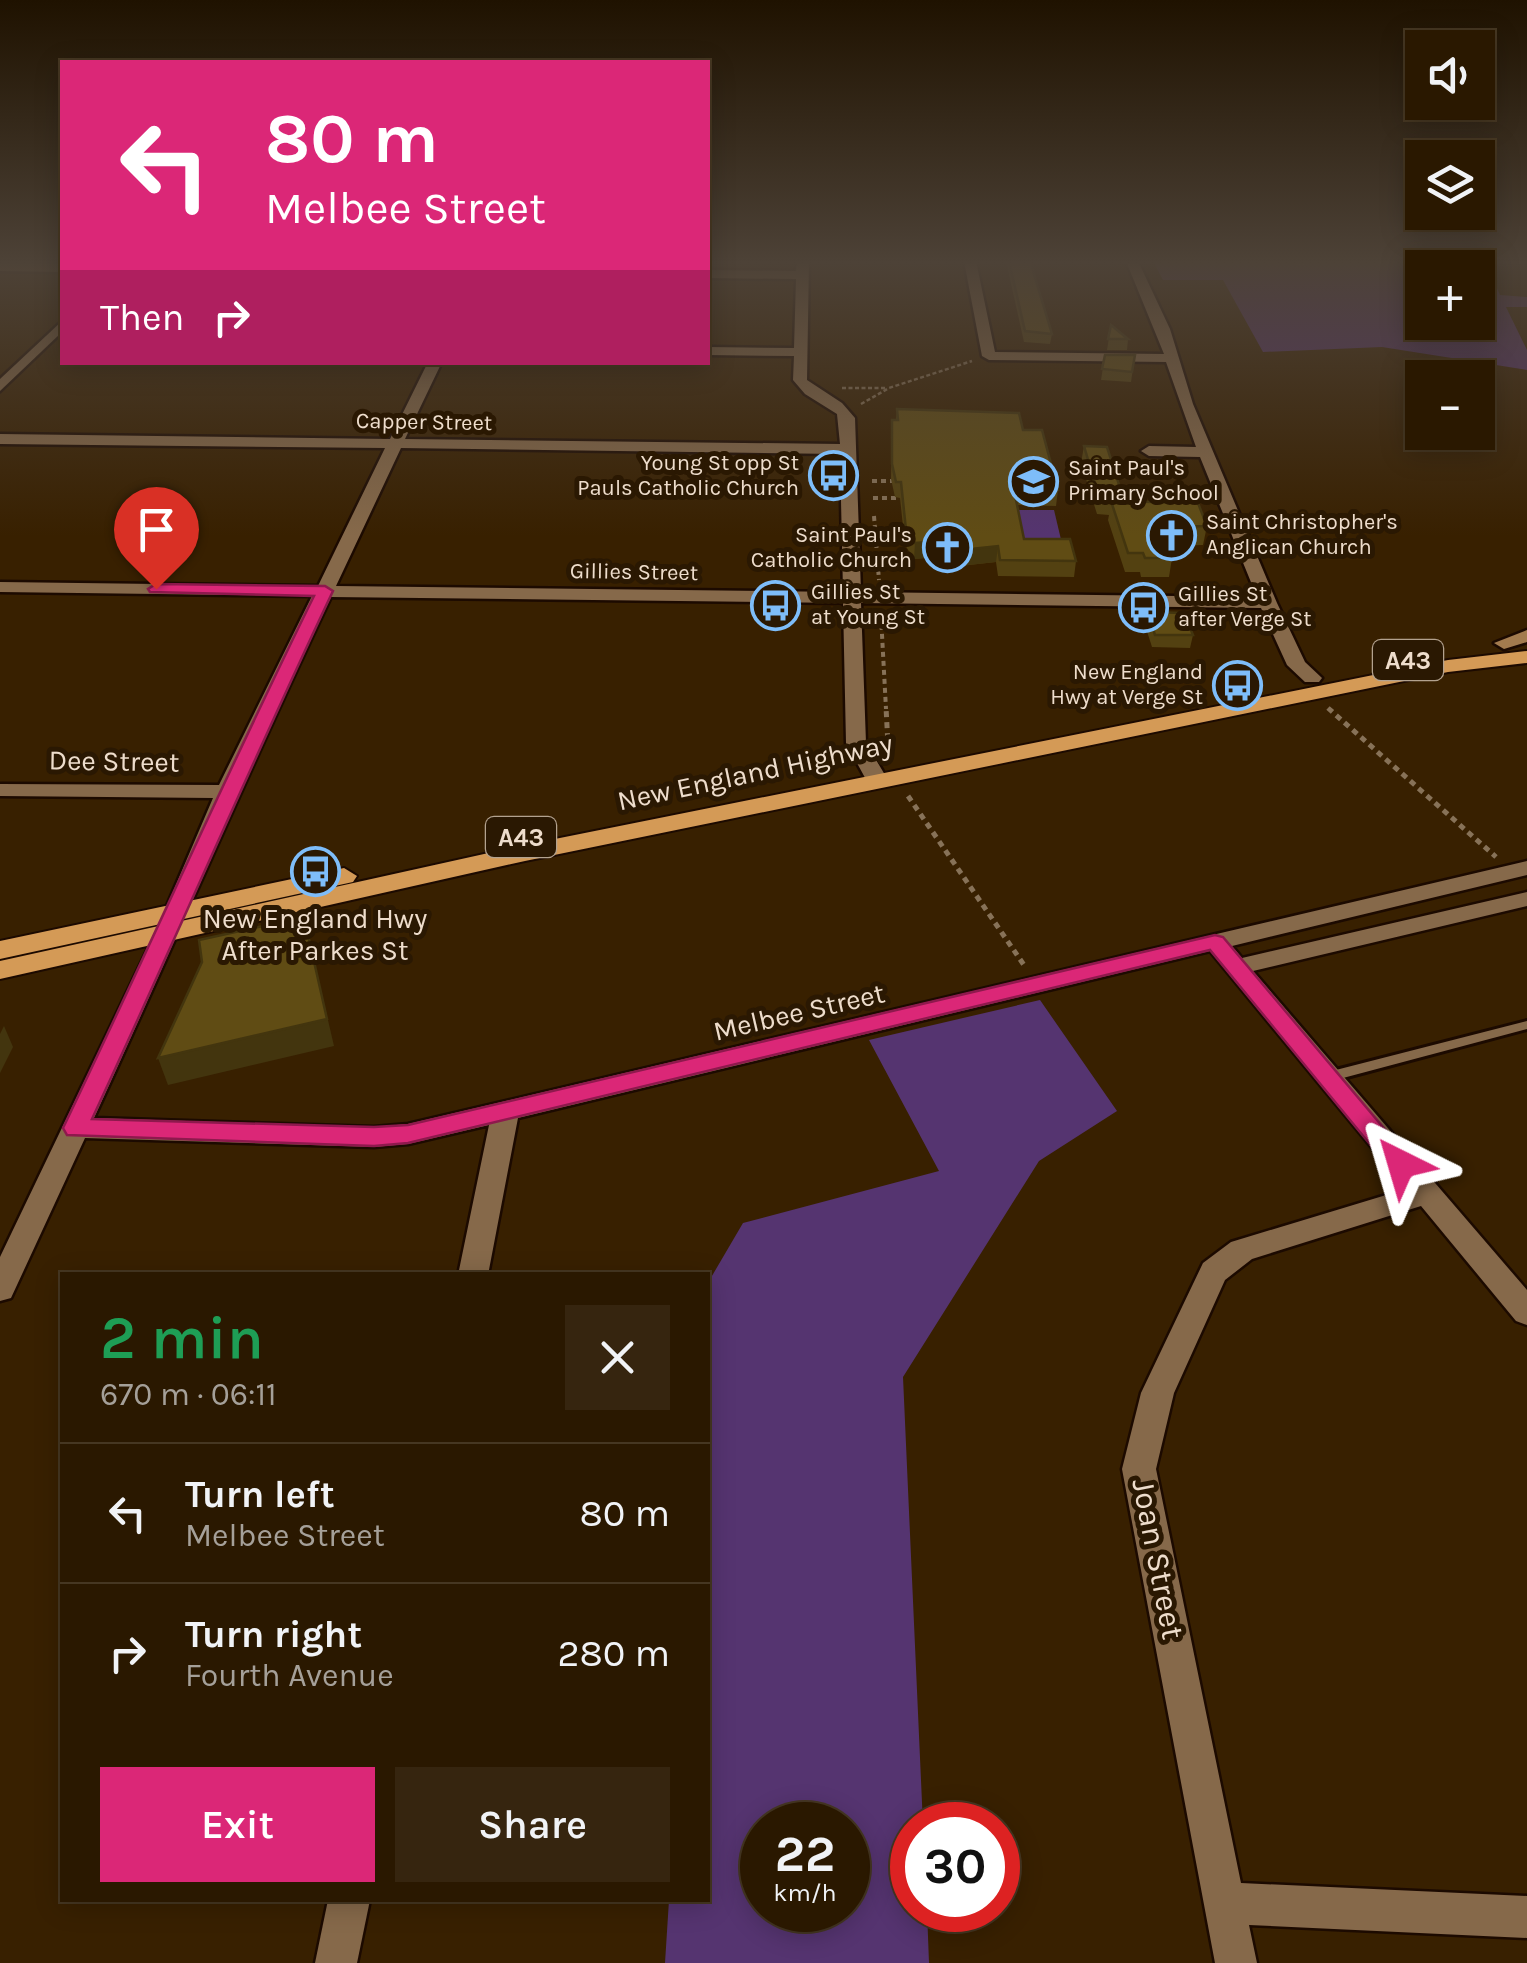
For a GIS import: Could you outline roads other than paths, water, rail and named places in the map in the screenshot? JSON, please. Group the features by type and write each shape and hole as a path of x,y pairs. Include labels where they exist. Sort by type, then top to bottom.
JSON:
{"highway":[{"name":"New England Highway","path":"0,970 171,924 1312,678 1519,640"},
{"name":"New England Highway","path":"871,772 1448,666 1527,657"},
{"name":"New England Highway","path":"0,950 171,924"}],"street":[{"path":"0,387 35,353"},
{"path":"800,353 803,387 841,406 847,418 856,743 871,772"},
{"path":"988,353 989,356 1174,358"},
{"path":"1172,353 1186,404 1268,603 1297,665 1312,678"},
{"path":"0,1288 9,1251 76,1128 171,924 227,792 434,365"},
{"name":"Capper Street","path":"0,439 848,449"},
{"path":"1149,452 1206,452"},
{"name":"Gillies Street","path":"0,586 1268,603"},
{"name":"Dee Street","path":"0,790 227,792"},
{"path":"1237,967 1527,898 1514,871"},
{"name":"Melbee Street","path":"76,1128 374,1137 440,1128 1514,871"},
{"path":"1215,942 1527,1312"},
{"path":"474,1272 505,1112"},
{"name":"Joan Street","path":"1236,1963 1139,1469 1140,1446 1152,1410 1214,1272 1226,1259 1242,1250 1425,1194"},
{"path":"336,1963 349,1902"},
{"path":"1226,1903 1527,1917"}],"lane":[{"path":"1328,1077 1527,1025"}],"place":[{"name":"Young St opp St Pauls Catholic Church","path":"834,476"},
{"name":"Saint Paul's Primary School","path":"1033,481"},
{"name":"Saint Christopher's Anglican Church","path":"1171,535"},
{"name":"Saint Paul's Catholic Church","path":"947,548"},
{"name":"Gillies St at Young St","path":"776,605"},
{"name":"Gillies St after Verge St","path":"1143,607"},
{"name":"New England Hwy at Verge St","path":"1238,685"},
{"name":"New England Hwy After Parkes St","path":"315,871"}]}
